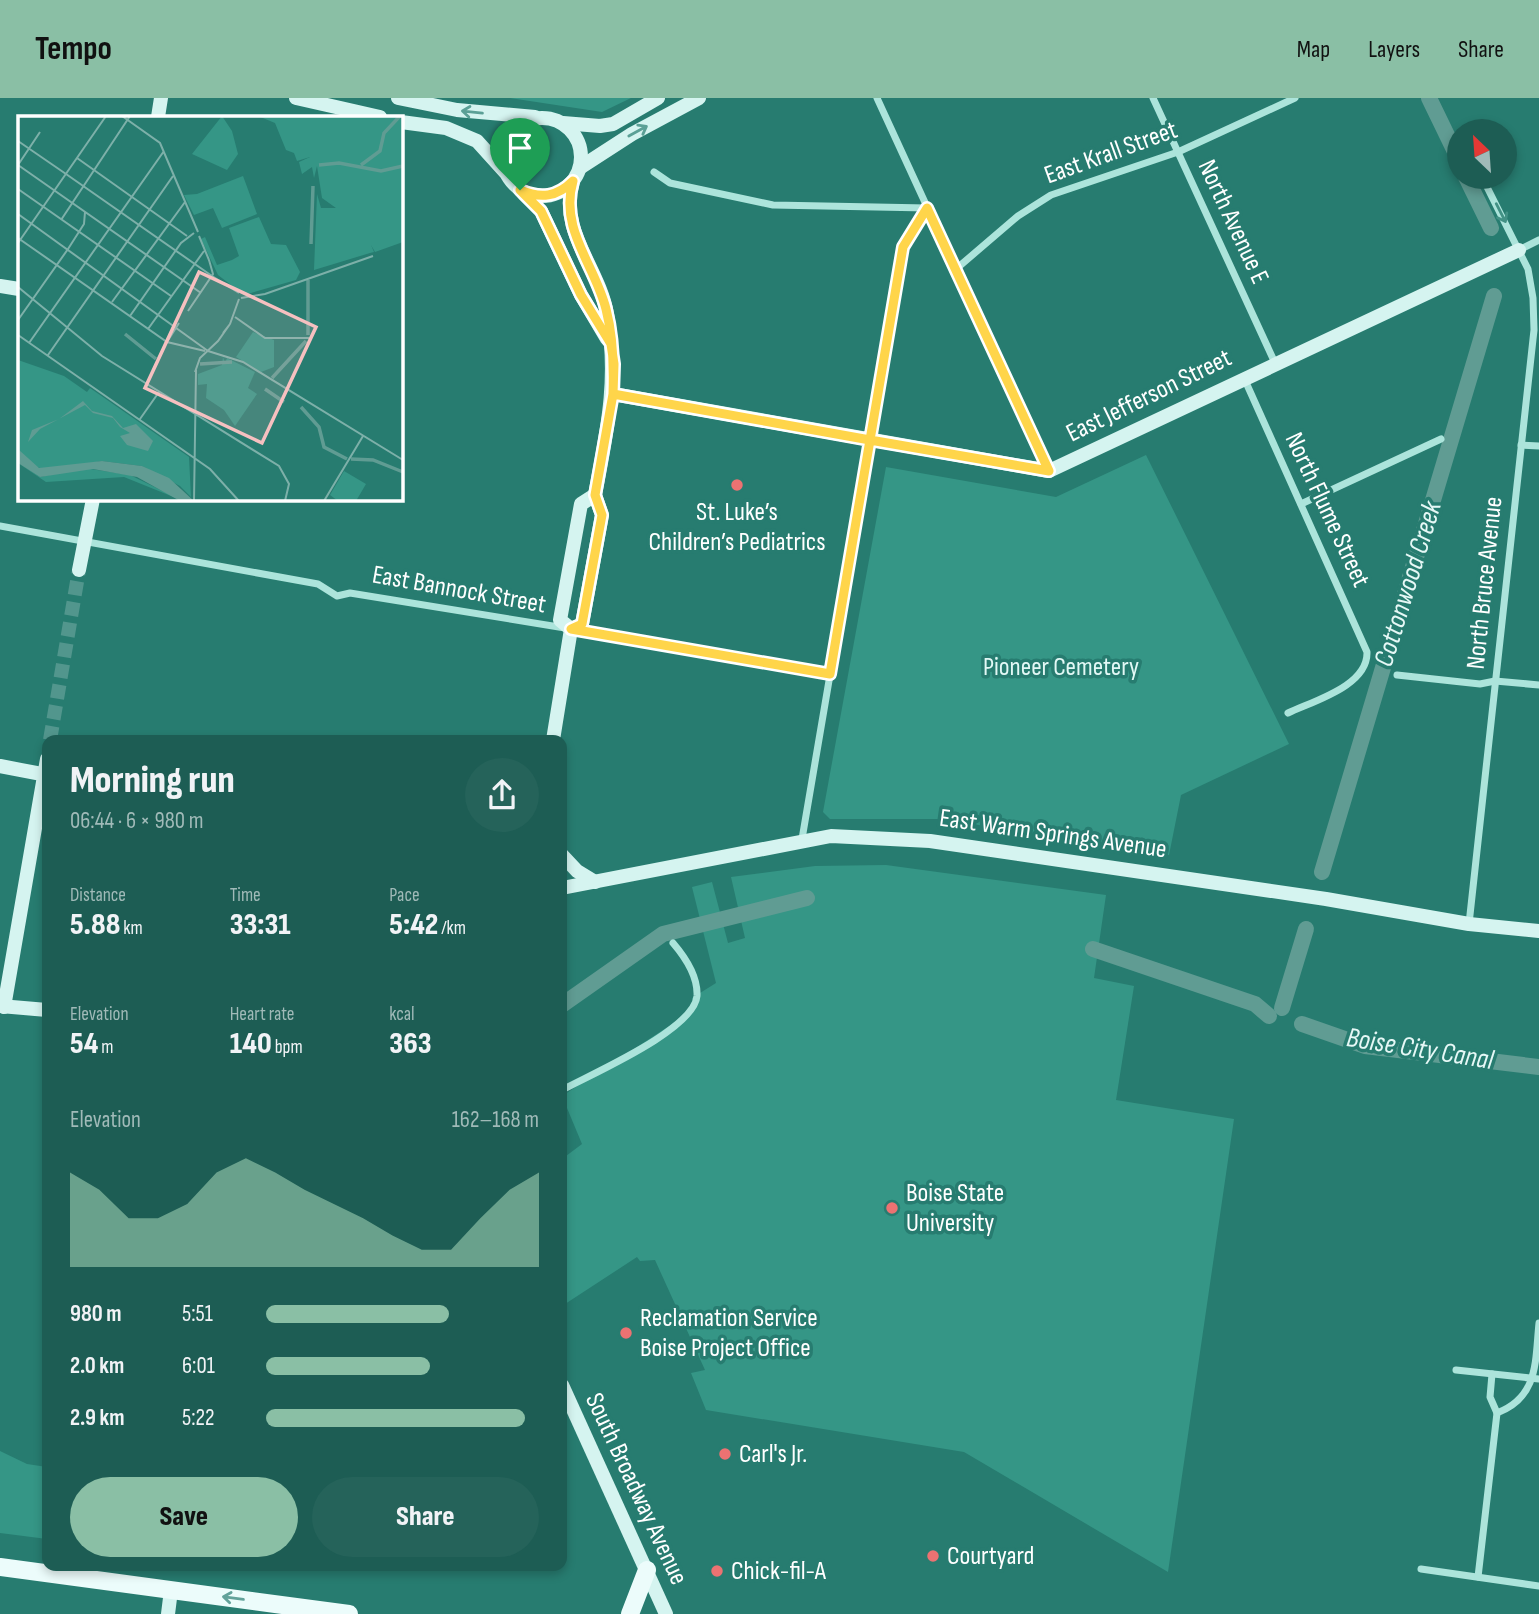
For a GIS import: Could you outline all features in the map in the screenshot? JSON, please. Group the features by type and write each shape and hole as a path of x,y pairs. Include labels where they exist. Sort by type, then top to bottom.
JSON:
{"main road":[{"path":"0,1567 349,1614"},
{"path":"629,1614 647,1570"}],"street":[{"path":"158,116 161,98"},
{"path":"296,98 376,116"},
{"path":"398,98 457,110 540,117 563,123 600,126 613,124 658,98"},
{"path":"571,629 582,624 602,515 595,495 613,394 606,306 576,239 569,210 573,181 581,167 632,134 699,98"},
{"path":"877,98 1049,471"},
{"name":"North Avenue E","path":"1153,98 1275,363"},
{"name":"East Krall Street","path":"956,270 1018,216 1051,195 1178,152 1295,98"},
{"path":"505,172 502,160 509,136 517,127 540,117"},
{"path":"402,121 446,128 477,141 541,211 581,295 611,344"},
{"path":"563,123 579,142 581,167"},
{"path":"654,172 670,183 773,205 927,208"},
{"path":"520,190 531,195 554,195 573,181"},
{"name":"North Bruce Avenue","path":"1469,924 1534,330 1533,298 1528,269 1488,189"},
{"path":"802,839 903,247 927,208"},
{"path":"1519,250 1539,240"},
{"name":"East Jefferson Street","path":"613,394 1049,471 1519,250"},
{"path":"0,286 18,289"},
{"name":"North Flume Street","path":"1244,378 1363,639 1368,662 1348,684 1287,713"},
{"path":"1301,504 1441,439"},
{"path":"1521,445 1539,446"},
{"path":"571,629 560,620 564,590 581,504 595,495"},
{"path":"79,570 93,500"},
{"name":"East Bannock Street","path":"0,526 318,584 337,596 351,593 830,674"},
{"path":"554,735 571,629"},
{"path":"1396,675 1480,684 1496,681 1539,685"},
{"path":"0,766 42,770"},
{"path":"42,792 2,1007 42,1010"},
{"name":"East Warm Springs Avenue","path":"567,887 802,839 831,836 930,841 1326,899 1469,924 1539,931"},
{"path":"567,860 577,871 595,882"},
{"path":"567,1087 675,1028 692,1010 697,995 688,961 673,943"},
{"path":"1497,1413 1514,1406 1536,1379 1539,1323"},
{"path":"1456,1370 1536,1379"},
{"path":"1478,1577 1497,1413 1490,1397 1492,1374"},
{"name":"South Broadway Avenue","path":"567,1396 666,1614"},
{"path":"1421,1569 1539,1586"},
{"path":"168,1614 171,1590"}],"green space":[{"path":"510,98 631,98 602,112"},
{"name":"Pioneer Cemetery","path":"1146,455 1289,744 1181,795 1169,855 941,819 830,819 823,812 886,467 1056,497"},
{"name":"Boise State University","path":"886,865 1106,895 1094,978 1134,986 1116,1100 1234,1119 1168,1572 964,1452 706,1410 691,1373 705,1370 655,1260 640,1261 637,1257 567,1303 567,1155 582,1144 567,1108 567,1093 695,1009 692,998 716,983 692,887 712,882 728,943 745,938 731,877 815,866"},
{"path":"0,1451 27,1464 42,1466 42,1538 0,1533"}],"waterway":[{"path":"1429,98 1447,135"},
{"path":"1472,189 1491,228"},
{"name":"Cottonwood Creek","path":"1322,872 1494,296"},
{"name":"Boise City Canal","path":"567,1001 663,934 807,898"},
{"name":"Cottonwood Creek","path":"1282,1008 1306,929"},
{"name":"Boise City Canal","path":"1093,949 1255,1004 1269,1016"},
{"name":"Boise City Canal","path":"1302,1024 1365,1046 1539,1067"}],"tunnel":[{"path":"51,735 79,570"}],"place":[{"name":"St. Luke’s Children’s Pediatrics","path":"737,485"},
{"name":"Boise State University","path":"892,1208"},
{"name":"Reclamation Service Boise Project Office","path":"626,1333"},
{"name":"Carl's Jr.","path":"725,1454"},
{"name":"Courtyard","path":"933,1556"},
{"name":"Chick-fil-A","path":"717,1571"}],"route":[{"path":"520,190 531,195 554,195 573,181 569,210 576,239 594,276 608,315 614,364 613,394 870,440 903,247 927,208 1049,471 870,440 830,674 571,629 582,624 602,515 595,495 613,394 614,364 611,344 581,295 541,211 520,190"}]}
